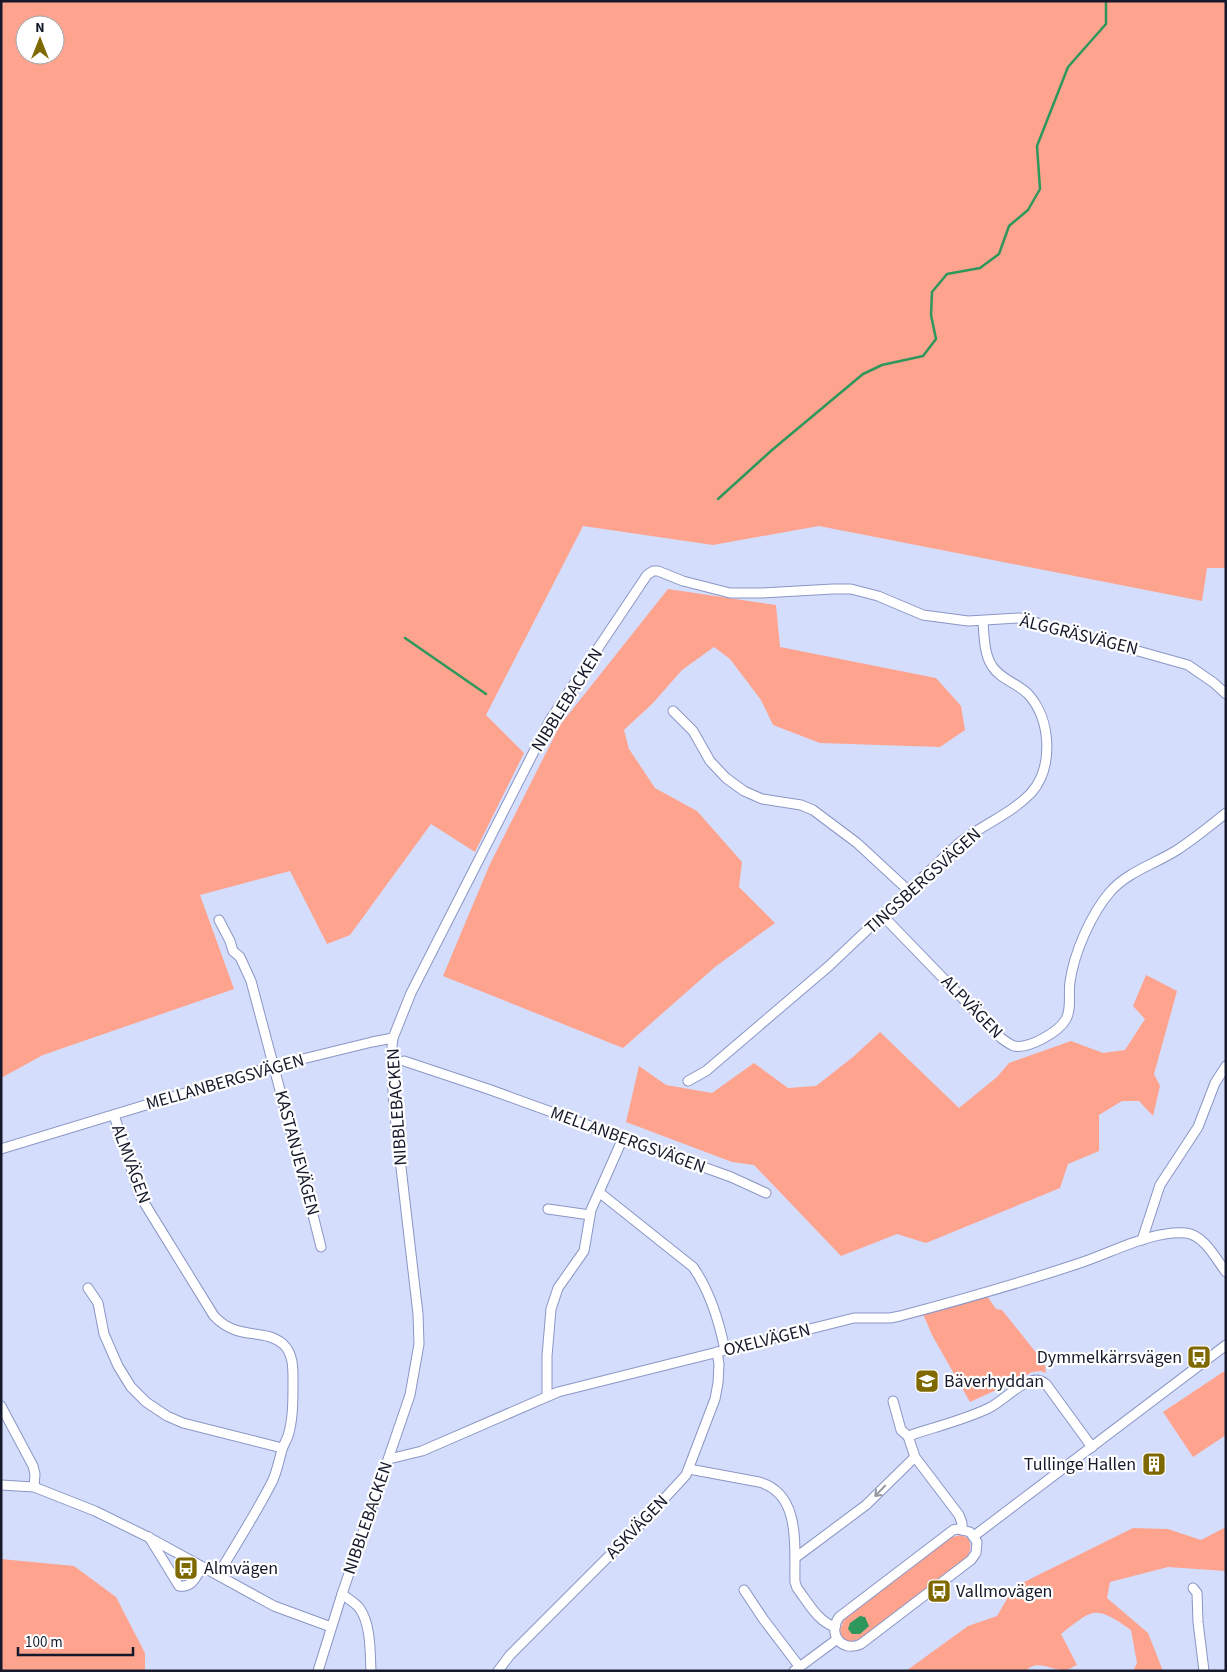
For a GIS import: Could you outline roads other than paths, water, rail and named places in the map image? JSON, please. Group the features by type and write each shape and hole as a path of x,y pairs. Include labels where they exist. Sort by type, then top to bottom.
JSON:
{"street":[{"name":"NIBBLEBACKEN","path":"318,1671 342,1594 410,1395 419,1344 418,1314 394,1106 391,1056 393,1038 411,993 550,720 647,576 653,571 658,571"},
{"name":"ÄLGGRÄSVÄGEN","path":"658,571 683,581 730,592 762,593 851,589 878,596 923,615 968,621 1020,618 1163,657 1195,669 1226,694"},
{"name":"TINGSBERGSVÄGEN","path":"688,1081 706,1071 829,966 959,843 1025,799 1037,785 1044,768 1047,740 1040,713 1028,694 996,672 991,665 986,649 983,621"},
{"path":"673,712 693,732 710,761 726,778 744,792 762,799 801,804 813,810 857,843 909,891"},
{"name":"ALPVÄGEN","path":"883,916 1001,1038 1014,1046 1026,1046 1050,1034 1067,1017 1069,983 1075,961 1097,910 1111,891 1130,876 1178,849 1226,813"},
{"name":"KASTANJEVÄGEN","path":"219,920 230,941 233,952 240,958 251,981 321,1247"},
{"name":"MELLANBERGSVÄGEN","path":"1,1149 274,1066 393,1038"},
{"name":"MELLANBERGSVÄGEN","path":"404,1061 488,1089 731,1177 766,1193"},
{"path":"1226,1066 1215,1084 1198,1128 1160,1185 1145,1239 1181,1234 1193,1235 1201,1239 1226,1272"},
{"name":"ALMVÄGEN","path":"114,1115 140,1196 214,1316 222,1324 233,1330 266,1336 276,1340 284,1345 291,1358 293,1367 293,1411 288,1436 282,1448 274,1478 218,1575"},
{"path":"547,1396 547,1356 552,1309 558,1288 584,1251 590,1215 624,1138"},
{"name":"ASKVÄGEN","path":"498,1671 510,1655 640,1526 679,1484 689,1469 715,1399 721,1351 712,1302 701,1278 693,1267 600,1194"},
{"path":"548,1209 590,1215"},
{"name":"OXELVÄGEN","path":"389,1459 422,1451 547,1396 854,1318 890,1318 900,1316 1013,1285 1145,1239"},
{"path":"88,1288 98,1303 104,1334 118,1366 131,1387 146,1402 167,1416 183,1422 282,1448"},
{"path":"974,1536 1226,1345"},
{"path":"908,1436 988,1408 1005,1398 1021,1385 1037,1380 1046,1384 1092,1446"},
{"path":"893,1401 901,1430 908,1436 915,1457 959,1515 962,1530"},
{"path":"1,1406 33,1466 35,1474 34,1487"},
{"path":"795,1558 866,1505 915,1457"},
{"path":"689,1469 759,1482 769,1485 779,1493 791,1515 795,1533 795,1582 797,1588 820,1619 834,1627"},
{"path":"1,1485 34,1487 109,1517 284,1610 331,1627"},
{"path":"953,1530 968,1531 974,1536 978,1545 971,1560 865,1641 857,1646 850,1646 841,1644 836,1640 834,1627 839,1617 929,1548 953,1530"},
{"path":"148,1537 179,1586 191,1584 202,1567"},
{"path":"1193,1588 1197,1593 1198,1622 1204,1671"},
{"path":"744,1590 797,1669 836,1640"},
{"path":"342,1594 360,1608 366,1622 371,1671"}],"waterway":[{"path":"718,499 772,450 863,374 882,365 923,356 936,339 931,315 932,292 947,274 980,268 999,254 1009,226 1028,210 1040,189 1037,146 1068,67 1106,24 1106,1"},
{"path":"405,638 486,694"}],"place":[{"name":"Dymmelkärrsvägen","path":"1199,1357"},
{"name":"Bäverhyddan","path":"927,1381"},
{"name":"Tullinge Hallen","path":"1154,1464"},
{"name":"Almvägen","path":"186,1568"},
{"name":"Vallmovägen","path":"939,1591"}]}
